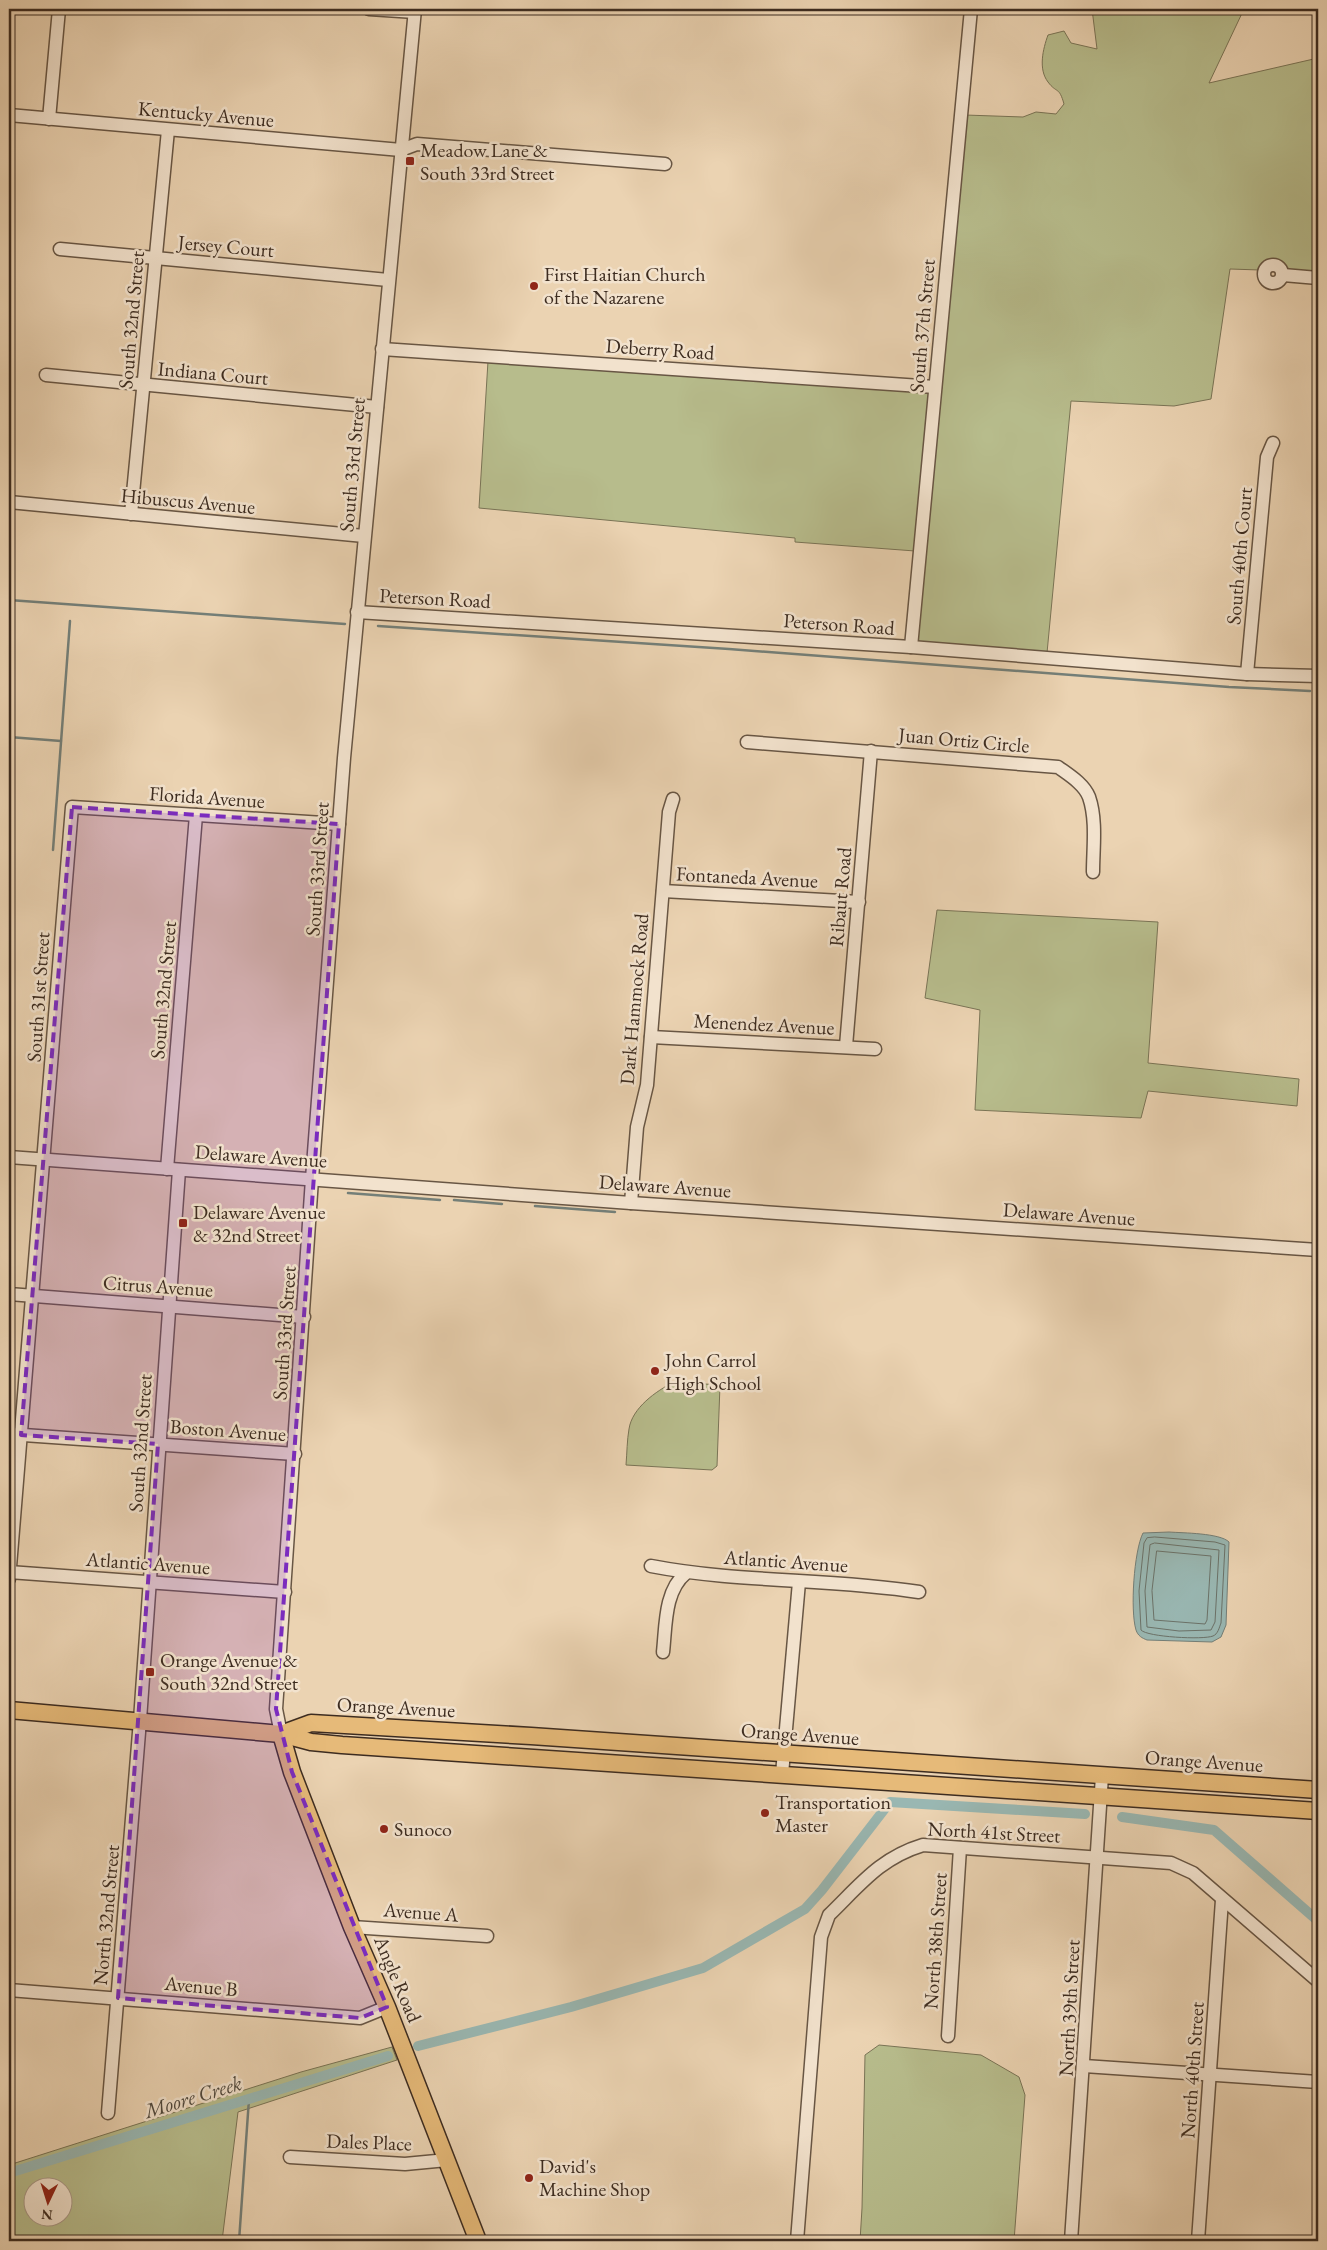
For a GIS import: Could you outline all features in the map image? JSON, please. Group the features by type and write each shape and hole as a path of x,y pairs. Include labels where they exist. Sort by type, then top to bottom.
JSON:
{"main road":[{"name":"Orange Avenue","path":"9,1710 140,1720 281,1734 311,1742 466,1754 782,1774 1101,1798 1318,1811"},
{"name":"Orange Avenue","path":"281,1734 311,1723 1318,1790"},
{"name":"Angle Road","path":"281,1734 292,1772 352,1927 388,2007 478,2241"},
{"path":"466,1754 473,1748 480,1746 554,1747 568,1739"}],"street":[{"path":"49,119 59,9"},
{"path":"369,9 415,10"},
{"name":"South 37th Street","path":"911,647 971,9"},
{"name":"South 33rd Street","path":"281,1734 276,1709 295,1454 312,1179 339,824 364,536 415,10"},
{"name":"Kentucky Avenue","path":"9,115 401,150 418,144 665,164"},
{"name":"South 32nd Street","path":"131,514 168,130"},
{"name":"Jersey Court","path":"60,249 388,280"},
{"path":"1283,275 1318,278"},
{"name":"Deberry Road","path":"382,349 935,387"},
{"name":"Indiana Court","path":"46,376 377,407"},
{"name":"South 40th Court","path":"1247,674 1267,458 1273,443"},
{"name":"Hibuscus Avenue","path":"9,502 364,536"},
{"name":"Peterson Road","path":"357,612 911,647 1247,674 1318,676"},
{"name":"Juan Ortiz Circle","path":"747,742 1058,767 1074,778 1089,796 1094,824 1093,872"},
{"name":"Ribaut Road","path":"846,1046 871,751"},
{"name":"Dark Hammock Road","path":"631,1203 637,1127 646,1085 651,1037 669,812 673,799"},
{"name":"Florida Avenue","path":"72,807 339,824"},
{"name":"South 31st Street","path":"9,1579 15,1434 31,1296 72,807"},
{"name":"South 32nd Street","path":"140,1720 169,1305 173,1169 196,815"},
{"name":"Fontaneda Avenue","path":"663,891 859,902"},
{"name":"Menendez Avenue","path":"651,1037 875,1049"},
{"name":"Delaware Avenue","path":"9,1157 631,1203 1318,1250"},
{"name":"Citrus Avenue","path":"9,1294 304,1317"},
{"name":"Boston Avenue","path":"15,1434 295,1454"},
{"name":"Atlantic Avenue","path":"651,1566 686,1573 879,1586 918,1592"},
{"name":"Atlantic Avenue","path":"9,1572 285,1592"},
{"path":"663,1652 670,1600 674,1585 686,1573"},
{"path":"782,1774 799,1582"},
{"name":"North 32nd Street","path":"108,2113 140,1720"},
{"name":"North 39th Street","path":"1071,2241 1102,1776"},
{"name":"North 41st Street","path":"797,2241 820,1946 824,1924 829,1915 884,1862 902,1851 923,1845 1171,1863 1193,1873 1318,1981"},
{"name":"North 38th Street","path":"948,2036 960,1848"},
{"name":"North 40th Street","path":"1198,2241 1222,1900"},
{"name":"Avenue A","path":"352,1927 487,1936"},
{"name":"Avenue B","path":"9,1990 360,2018 388,2007"},
{"path":"1084,2066 1318,2082"},
{"name":"Dales Place","path":"290,2157 397,2163 447,2160"}],"highlighted area":[{"path":"72,807 339,824 276,1709 292,1772 387,2007 360,2018 118,1998 158,1444 21,1435"}],"green space":[{"path":"1092,9 1244,9 1209,83 1318,58 1318,272 1287,270 1283,263 1274,259 1265,262 1260,270 1230,269 1211,399 1174,406 1071,401 1047,653 916,642 965,115 1023,117 1036,112 1056,114 1064,104 1059,92 1051,86 1045,77 1042,65 1048,35 1064,31 1071,43 1097,49"},
{"path":"488,361 929,392 915,551 795,542 795,538 479,508"},
{"path":"937,910 1158,922 1148,1063 1299,1079 1297,1106 1148,1091 1141,1118 975,1110 980,1010 925,998"},
{"path":"674,1382 720,1385 717,1466 712,1470 626,1465 629,1429 635,1414 653,1395"},
{"path":"879,2045 981,2055 1019,2077 1025,2095 1014,2241 860,2241 865,2055"},
{"path":"392,2047 397,2060 238,2112 222,2241 9,2241 9,2165 301,2072"}],"water":[{"path":"1169,1532 1210,1535 1229,1542 1226,1625 1221,1637 1212,1642 1147,1640 1140,1636 1136,1630 1133,1609 1135,1566 1143,1533"}],"waterway":[{"path":"9,600 345,624"},
{"path":"53,850 70,621"},
{"path":"378,626 729,649 1229,687 1310,691"},
{"path":"9,737 61,741"},
{"path":"348,1193 440,1200"},
{"path":"454,1200 502,1204"},
{"path":"535,1206 615,1212"},
{"path":"418,2046 571,2007 703,1968 805,1909 890,1802 1085,1814"},
{"path":"1122,1817 1214,1830 1318,1921"},
{"name":"Moore Creek","path":"9,2173 388,2056"},
{"path":"239,2241 249,2099"}],"place":[{"name":"Meadow Lane & South 33rd Street","path":"410,161"},
{"name":"First Haitian Church of the Nazarene","path":"534,286"},
{"name":"Delaware Avenue & 32nd Street","path":"183,1223"},
{"name":"John Carrol High School","path":"655,1371"},
{"name":"Orange Avenue & South 32nd Street","path":"150,1672"},
{"name":"Transportation Master","path":"765,1813"},
{"name":"Sunoco","path":"384,1829"},
{"name":"David's Machine Shop","path":"529,2178"}]}
